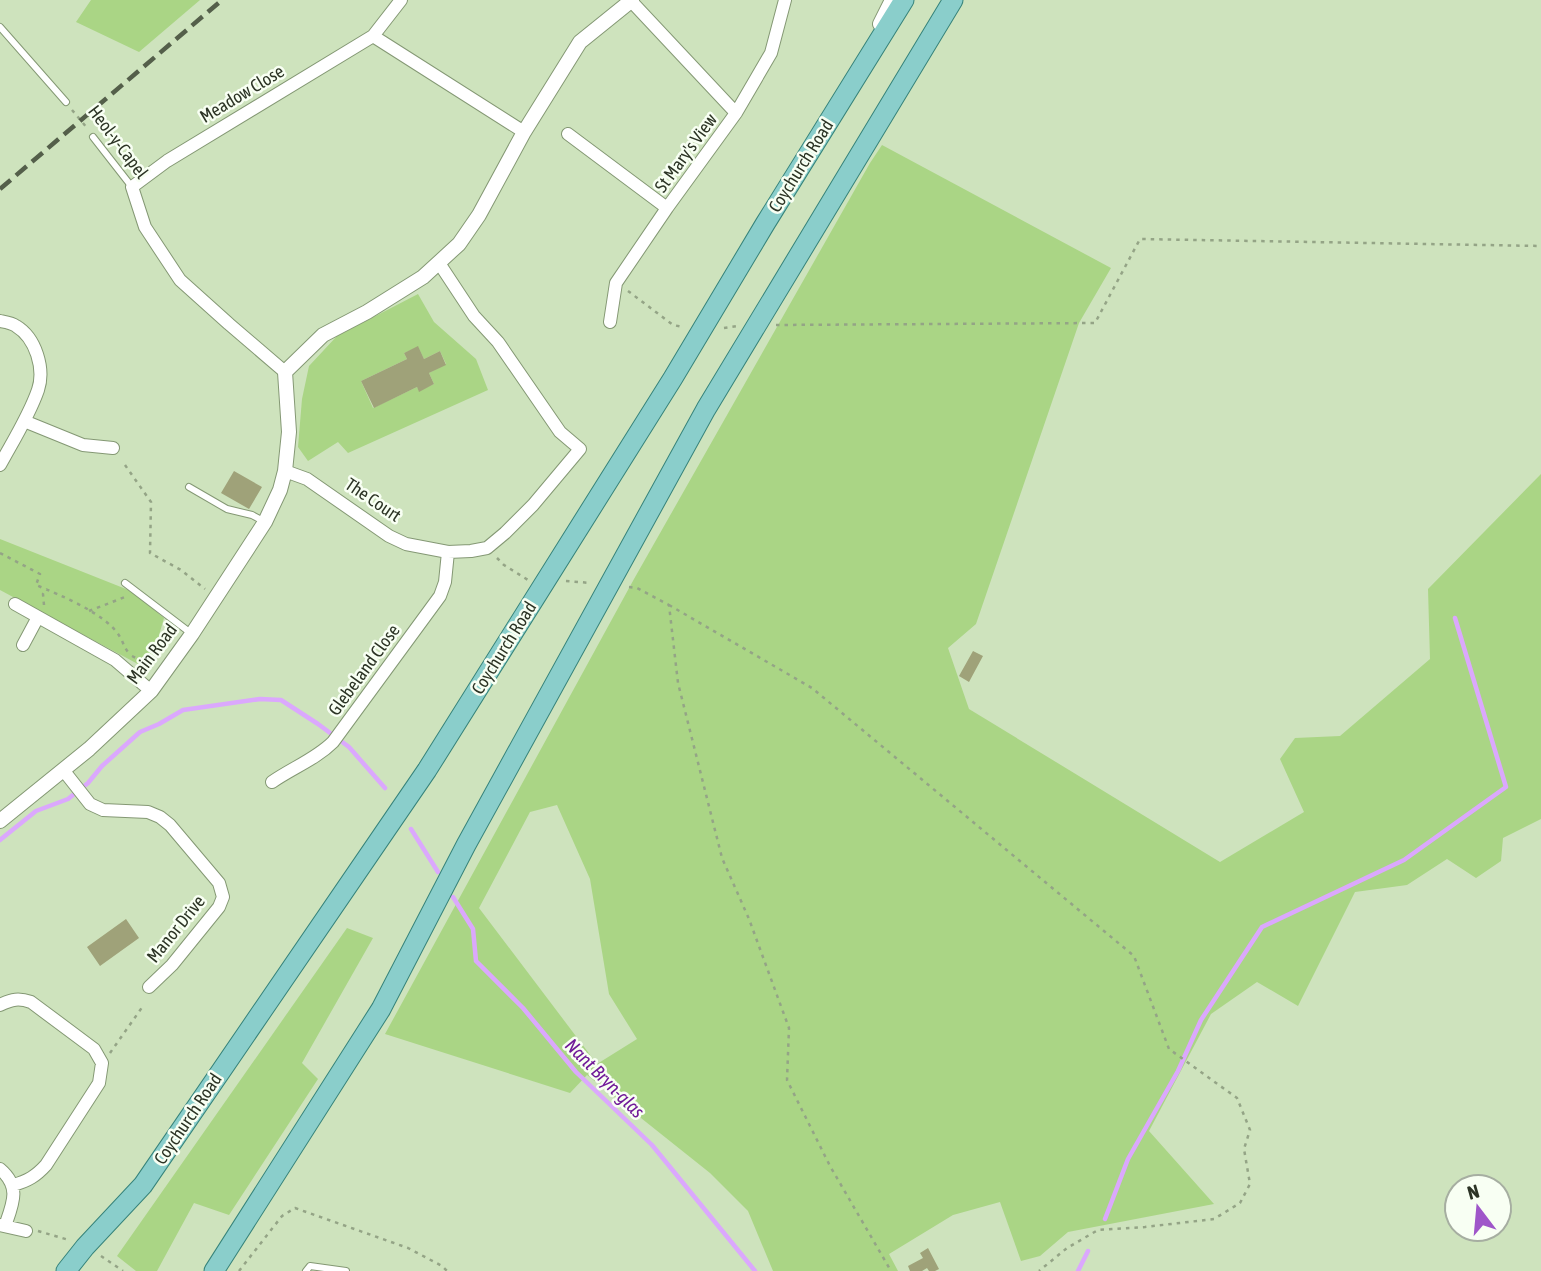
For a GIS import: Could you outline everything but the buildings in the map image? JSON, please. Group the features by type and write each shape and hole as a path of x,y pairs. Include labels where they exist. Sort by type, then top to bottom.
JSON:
{"main road":[{"name":"Coychurch Road","path":"66,1271 143,1185 427,770 701,332 904,0"},
{"path":"214,1271 381,1009 466,845 706,409 953,0"}],"street":[{"name":"Meadow Close","path":"132,187 166,161 373,36 401,0"},
{"path":"285,471 289,432 285,372 323,335 367,312 423,277 459,244 479,215 524,132 580,42 632,0 736,113"},
{"name":"St Mary's View","path":"610,322 616,283 736,113 771,53 785,0"},
{"path":"863,64 892,0"},
{"path":"373,36 524,132"},
{"path":"568,134 667,208"},
{"name":"Heol-y-Capel","path":"132,187 145,227 180,280 285,372"},
{"path":"439,263 474,316 498,342 560,432 580,449 533,505 487,548"},
{"path":"0,321 15,325 27,336 35,348 40,365 39,388 0,465"},
{"path":"24,421 83,444 113,448"},
{"name":"The Court","path":"285,471 307,479 389,536 406,544 448,552 487,548"},
{"name":"Main Road","path":"0,821 64,771 151,691 192,634 265,522 280,490 285,471"},
{"name":"Glebeland Close","path":"272,782 322,753 333,742 440,596 445,582 448,552"},
{"path":"15,604 41,612 115,660 151,691"},
{"path":"23,645 41,612"},
{"name":"Manor Drive","path":"64,771 90,804 103,810 148,812 159,817 170,825 219,883 223,897 219,907 172,965 149,987"},
{"path":"0,1005 11,999 31,1002 94,1049 102,1063 99,1083 46,1165 37,1175 13,1185"},
{"path":"0,1169 13,1185 13,1203 3,1225 31,1230"}],"lane":[{"name":"Heol-y-Capel","path":"0,27 66,102"},
{"name":"Heol-y-Capel","path":"93,137 132,187"},
{"path":"188,487 227,509 252,515 265,522"},
{"path":"125,583 192,634"},
{"path":"306,1271 310,1266 346,1271"}],"path":[{"name":"Heol-y-Capel","path":"66,102 93,137"},
{"path":"616,283 673,325 701,332 758,323 780,326 1095,323 1140,239 1541,246"},
{"path":"125,465 151,502 150,553 181,570 208,591"},
{"path":"487,548 503,565 530,581 610,584 637,588 813,688 1133,956 1170,1049 1237,1098 1250,1130 1244,1149 1250,1184 1240,1203 1214,1219 1098,1230 1067,1248 1039,1271"},
{"path":"0,553 40,574 36,585 68,598 110,625 130,655 149,660 154,646 165,654"},
{"path":"41,612 43,594 47,589"},
{"path":"89,611 126,597"},
{"path":"668,605 678,683 722,858 749,919 789,1028 787,1080 830,1166 891,1271"},
{"path":"110,1053 143,1006"},
{"path":"239,1271 282,1216 295,1208 408,1248 447,1271"},
{"path":"31,1230 73,1241"},
{"path":"95,1252 123,1271"}],"green space":[{"path":"91,0 200,0 139,52 76,22"},
{"path":"882,145 1111,268 1079,323 976,624 948,648 969,709 1220,862 1304,812 1280,759 1295,738 1340,736 1430,659 1428,589 1541,474 1541,819 1503,838 1501,861 1476,878 1447,859 1407,885 1355,892 1298,1006 1257,982 1211,1014 1149,1131 1214,1204 1068,1232 1040,1256 1021,1261 1000,1202 953,1215 889,1254 898,1271 773,1271 748,1211 710,1173 587,1075 570,1093 385,1034 634,579","holes":["557,805 590,879 609,994 637,1039 597,1064 479,908 530,812"]},
{"path":"418,294 434,322 476,359 488,390 348,453 338,442 308,461 298,447 302,399 309,366 337,336","holes":["418,347 424,359 440,351 446,364 429,373 434,384 419,391 417,387 373,408 361,381 407,359 404,353"]},
{"path":"0,539 131,591 164,618 149,670 0,590"},
{"path":"347,928 373,938 302,1063 318,1079 229,1215 194,1203 157,1271 136,1271 117,1256"}],"waterway":[{"path":"1105,1219 1128,1159 1178,1071 1201,1020 1262,927 1404,860 1506,787 1455,618"},
{"name":"Nant Bryn-glas","path":"0,840 36,811 68,799 140,732 183,710 260,699 281,700 318,724 349,747 385,788"},
{"name":"Nant Bryn-glas","path":"411,829 438,872"},
{"name":"Nant Bryn-glas","path":"453,897 473,929 476,961 523,1008 576,1072 652,1145 755,1271"},
{"path":"1078,1271 1088,1251"}],"railway":[{"path":"0,189 222,0"}]}
